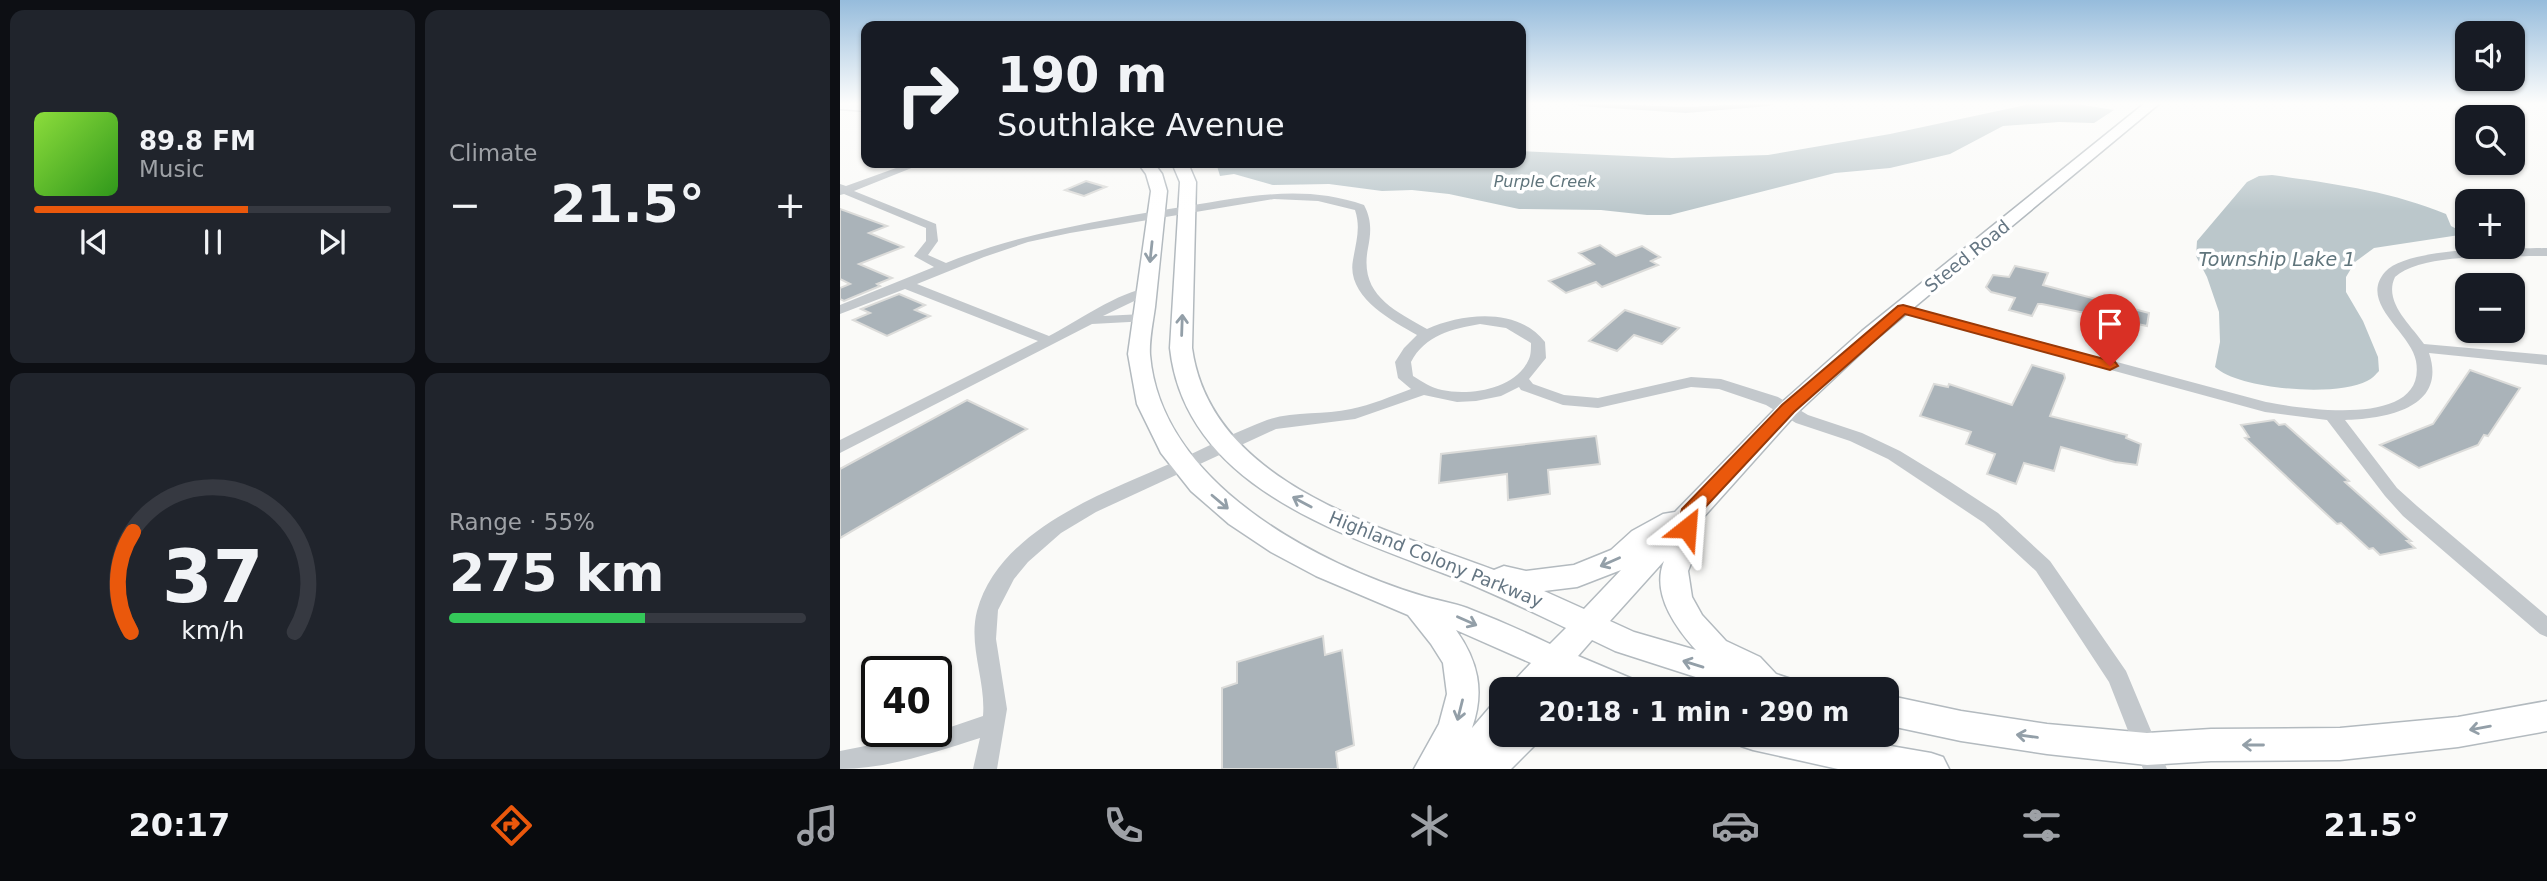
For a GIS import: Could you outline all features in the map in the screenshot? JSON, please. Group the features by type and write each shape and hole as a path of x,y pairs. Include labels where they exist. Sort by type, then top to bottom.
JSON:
{"street":[{"name":"Steed Road","path":"1539,677 1688,513 1788,409 1903,309 2109,139"},
{"path":"842,190 905,168"},
{"path":"1150,168 1158,191 1139,354 1141,379 1159,430 1202,486 1270,539 1317,564 1419,607 1456,617 1592,677"},
{"name":"Highland Colony Parkway","path":"1182,168 1188,182 1189,209 1183,270 1181,348 1184,372 1204,418 1225,445 1270,484 1341,523 1460,567 1626,642 1738,677"},
{"path":"842,190 927,224 932,228 932,241 920,256 944,267"},
{"path":"840,310 944,267 1048,233 1273,196 1308,195 1338,199 1360,208 1366,222 1358,272 1362,281 1374,299 1402,321 1427,335"},
{"path":"1903,309 2265,407 2309,415 2377,413 2416,396 2425,371 2419,348 2397,320 2385,293 2385,285 2396,269 2423,260 2547,252"},
{"path":"904,283 1050,341"},
{"path":"1080,326 1103,310 1127,302 1144,305"},
{"path":"840,447 1080,326 1144,305"},
{"path":"1494,320 1526,330 1538,342 1538,358 1521,379 1492,392 1463,398 1423,390 1406,378 1403,369 1407,353 1427,335 1452,324 1494,320"},
{"path":"2419,348 2547,360"},
{"path":"1521,379 1527,387 1546,395 1563,400 1598,403 1679,384 1721,384 1788,409 1801,419 1856,437 1894,455 1991,518 2043,566 2118,678 2151,759"},
{"path":"985,769 994,723 995,699 985,628 994,596 1029,550 1072,517 1273,424 1355,414 1423,390"},
{"path":"2333,416 2410,511 2547,628"},
{"path":"1460,567 1526,582 1577,576 1621,558 1642,538 1688,513"},
{"path":"1688,513 1685,543 1674,571 1677,598 1691,624 1715,650 1749,666 1762,677"},
{"path":"1419,607 1443,634 1460,662 1464,693 1455,728 1432,769"},
{"path":"1899,713 2151,759 2211,745 2340,744 2458,732 2547,716"},
{"path":"840,762 934,742 994,723"},
{"path":"1457,769 1489,733"},
{"path":"1487,769 1510,747"},
{"path":"1810,747 1931,769"}],"water":[{"name":"Purple Creek","path":"1862,139 1979,139 1950,154 1890,168 1835,173 1670,215 1601,210 1519,209 1449,194 1412,190 1382,191 1329,184 1273,185 1234,174 1220,176 1218,168 1526,168 1526,151 1672,158 1768,155"},
{"name":"Township Lake 1","path":"2272,175 2338,185 2404,199 2446,214 2451,226 2455,228 2455,236 2374,248 2355,262 2346,277 2346,292 2363,321 2378,357 2379,371 2367,381 2334,389 2289,389 2245,381 2227,375 2215,367 2220,342 2219,312 2207,277 2196,256 2197,241 2247,182 2259,176"}],"building":[{"path":"1086,181 1106,187 1084,196 1065,190"},
{"path":"840,209 887,226 869,233 903,247 859,264 892,278 844,301 840,299 840,288 850,284 840,279"},
{"path":"1600,245 1616,256 1642,246 1660,257 1651,261 1658,265 1602,287 1596,282 1566,293 1549,281 1594,264 1579,253"},
{"path":"2015,266 2048,273 2043,285 2149,313 2147,326 2042,304 2038,304 2032,316 2009,310 2015,298 1991,292 1986,287 1993,275 2009,277"},
{"path":"899,294 925,305 915,310 930,316 887,336 853,320 870,313 861,309"},
{"path":"1625,310 1679,328 1662,344 1634,335 1617,351 1589,341"},
{"path":"2032,365 2064,374 2065,378 2050,416 2127,435 2126,438 2141,444 2137,465 2115,462 2061,447 2054,471 2024,463 2016,484 1987,474 1995,454 1966,444 1971,432 1920,416 1934,384 1948,387 1949,384 2012,405"},
{"path":"2470,370 2520,388 2488,436 2484,435 2478,445 2419,468 2380,445 2433,424"},
{"path":"967,400 1027,429 840,538 840,469"},
{"path":"2274,420 2279,425 2285,424 2349,481 2345,482 2411,541 2407,541 2415,548 2380,555 2373,548 2369,549 2341,523 2337,524 2245,438 2249,437 2241,425"},
{"path":"1596,436 1600,464 1548,470 1550,494 1508,500 1507,474 1439,483 1441,454"},
{"path":"1323,636 1325,655 1342,650 1354,745 1336,752 1338,769 1222,769 1222,688 1237,683 1237,662"}],"route":[{"path":"1687,528 1688,513 1788,409 1869,335 1903,309 2110,366"}]}
